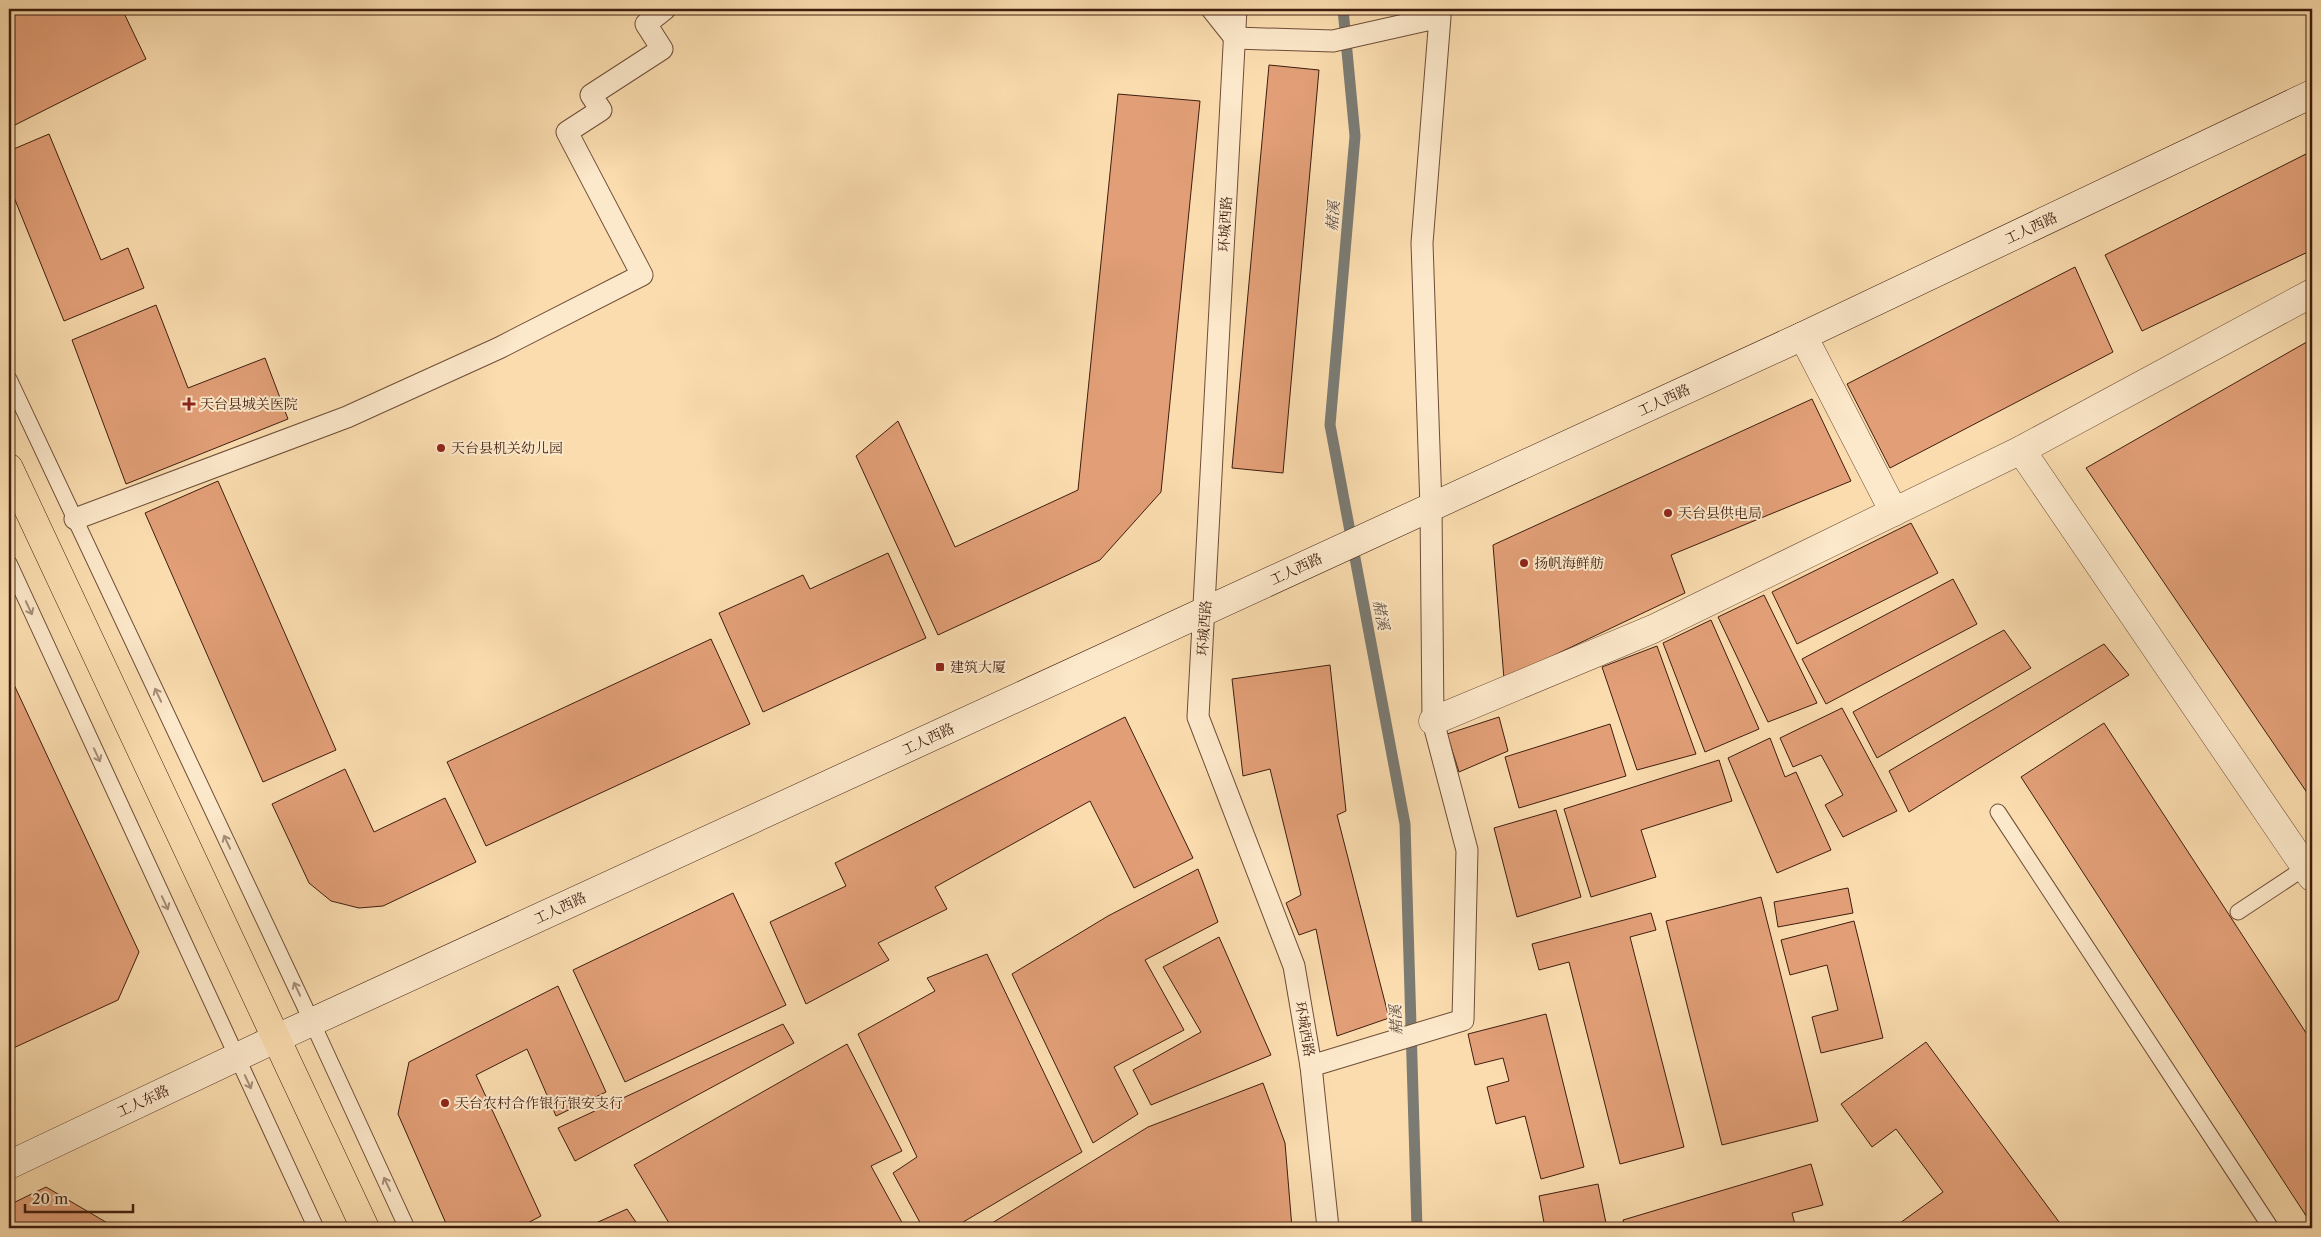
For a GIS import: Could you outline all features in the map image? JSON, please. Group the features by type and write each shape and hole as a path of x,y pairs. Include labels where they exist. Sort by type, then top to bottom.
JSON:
{"main road":[{"name":"工人西路","path":"277,1038 1803,336 2312,94"},
{"path":"1433,721 1653,629 1894,512 2021,450 2312,293"},
{"path":"1803,336 1894,512"},
{"path":"2021,450 2309,872"},
{"path":"9,468 365,1228"},
{"name":"工人东路","path":"9,1165 277,1038"}],"street":[{"path":"75,519 347,417 499,348 642,274 567,132 601,110 592,95 662,49 646,24 665,9"},
{"path":"1212,9 1235,38 1333,41 1440,17 1422,243 1432,507 1433,721 1467,850 1463,1020 1312,1066"},
{"name":"环城西路","path":"1236,9 1198,717 1294,966 1312,1066 1328,1228"}],"lane":[{"path":"9,379 407,1228"},
{"path":"9,563 316,1228"},
{"path":"1998,812 2271,1228"},
{"path":"2238,912 2309,872"}],"building":[{"path":"9,9 122,9 146,59 9,128"},
{"path":"1269,65 1319,70 1283,473 1232,468"},
{"path":"1118,94 1200,101 1161,492 1100,560 938,635 856,456 898,421 955,547 1078,490"},
{"path":"49,134 101,260 128,248 144,288 64,321 9,185 9,151"},
{"path":"2312,151 2312,250 2142,331 2105,255"},
{"path":"2075,267 2113,352 1890,468 1847,384"},
{"name":"天台县城关医院","path":"156,305 188,388 265,358 288,419 126,484 72,340"},
{"path":"2312,339 2312,800 2086,468"},
{"name":"天台县供电局","path":"1812,399 1851,481 1671,555 1685,593 1504,679 1493,545"},
{"path":"218,481 336,750 263,782 145,513"},
{"path":"1911,523 1938,573 1797,644 1772,592"},
{"path":"888,553 926,638 763,712 719,613 803,575 810,589"},
{"path":"1953,579 1977,624 1826,704 1802,659"},
{"path":"1764,595 1817,703 1768,722 1718,617"},
{"path":"1711,620 1759,729 1705,752 1663,643"},
{"path":"2004,630 2031,668 1877,758 1853,712"},
{"path":"711,639 750,724 486,846 447,762"},
{"path":"2104,644 2129,675 1909,812 1889,771"},
{"path":"1657,646 1696,754 1637,770 1602,667"},
{"path":"1330,665 1346,811 1337,815 1389,1018 1337,1036 1316,929 1299,935 1286,903 1301,895 1270,769 1243,776 1232,679"},
{"path":"9,674 139,952 118,1000 9,1050"},
{"path":"1842,708 1897,811 1843,837 1825,805 1843,795 1821,755 1793,767 1780,738"},
{"path":"1125,717 1193,858 1134,888 1090,801 935,887 947,909 878,943 889,960 806,1004 770,922 846,886 835,863"},
{"path":"1499,717 1508,751 1459,772 1447,734"},
{"path":"2104,723 2312,1042 2312,1225 2021,777"},
{"path":"1610,724 1626,776 1519,808 1505,757"},
{"path":"1770,738 1785,777 1796,772 1831,850 1777,873 1728,758"},
{"path":"1719,760 1732,801 1641,830 1656,877 1591,897 1564,809"},
{"path":"345,769 374,832 445,798 476,862 383,906 359,908 331,901 309,883 272,804"},
{"path":"1556,810 1581,897 1517,917 1494,828"},
{"path":"1198,869 1218,922 1145,960 1184,1030 1114,1067 1138,1114 1093,1143 1012,974 1108,916"},
{"path":"1848,888 1853,913 1778,927 1774,902"},
{"path":"733,893 786,1005 625,1082 573,970"},
{"path":"1761,897 1818,1121 1722,1145 1666,921"},
{"path":"1651,913 1656,930 1630,937 1684,1147 1620,1164 1569,962 1539,970 1532,944"},
{"path":"1854,921 1883,1038 1821,1053 1812,1017 1838,1010 1827,965 1790,975 1781,940"},
{"path":"1219,937 1271,1055 1151,1105 1133,1070 1201,1032 1163,967"},
{"path":"987,954 1082,1152 953,1228 923,1228 893,1173 917,1157 858,1034 935,991 927,978"},
{"name":"天台农村合作银行银安支行","path":"558,986 606,1092 556,1116 527,1049 476,1075 541,1216 518,1228 448,1228 398,1114 409,1062"},
{"path":"1546,1014 1584,1167 1541,1179 1525,1116 1496,1124 1487,1087 1509,1081 1503,1058 1475,1065 1468,1034"},
{"path":"783,1024 794,1043 575,1161 558,1128"},
{"path":"1926,1042 2062,1226 2059,1228 1893,1228 1943,1192 1896,1129 1872,1147 1841,1104"},
{"path":"847,1044 902,1151 871,1166 905,1228 672,1228 634,1165"},
{"path":"1263,1083 1285,1143 1292,1228 984,1228 1148,1127"},
{"path":"1811,1164 1823,1205 1792,1213 1796,1228 1625,1228 1623,1220"},
{"path":"1598,1184 1607,1228 1545,1228 1539,1196"},
{"path":"46,1187 116,1228 9,1228 9,1205"},
{"path":"627,1209 640,1228 587,1228 587,1227"}],"waterway":[{"name":"赭溪","path":"1343,9 1355,136 1330,425 1405,824 1417,1228"}],"place":[{"name":"天台县城关医院","path":"189,404"},
{"name":"天台县机关幼儿园","path":"441,448"},
{"name":"天台县供电局","path":"1668,513"},
{"name":"扬帆海鲜舫","path":"1524,563"},
{"name":"建筑大厦","path":"940,667"},
{"name":"天台农村合作银行银安支行","path":"445,1103"}]}
